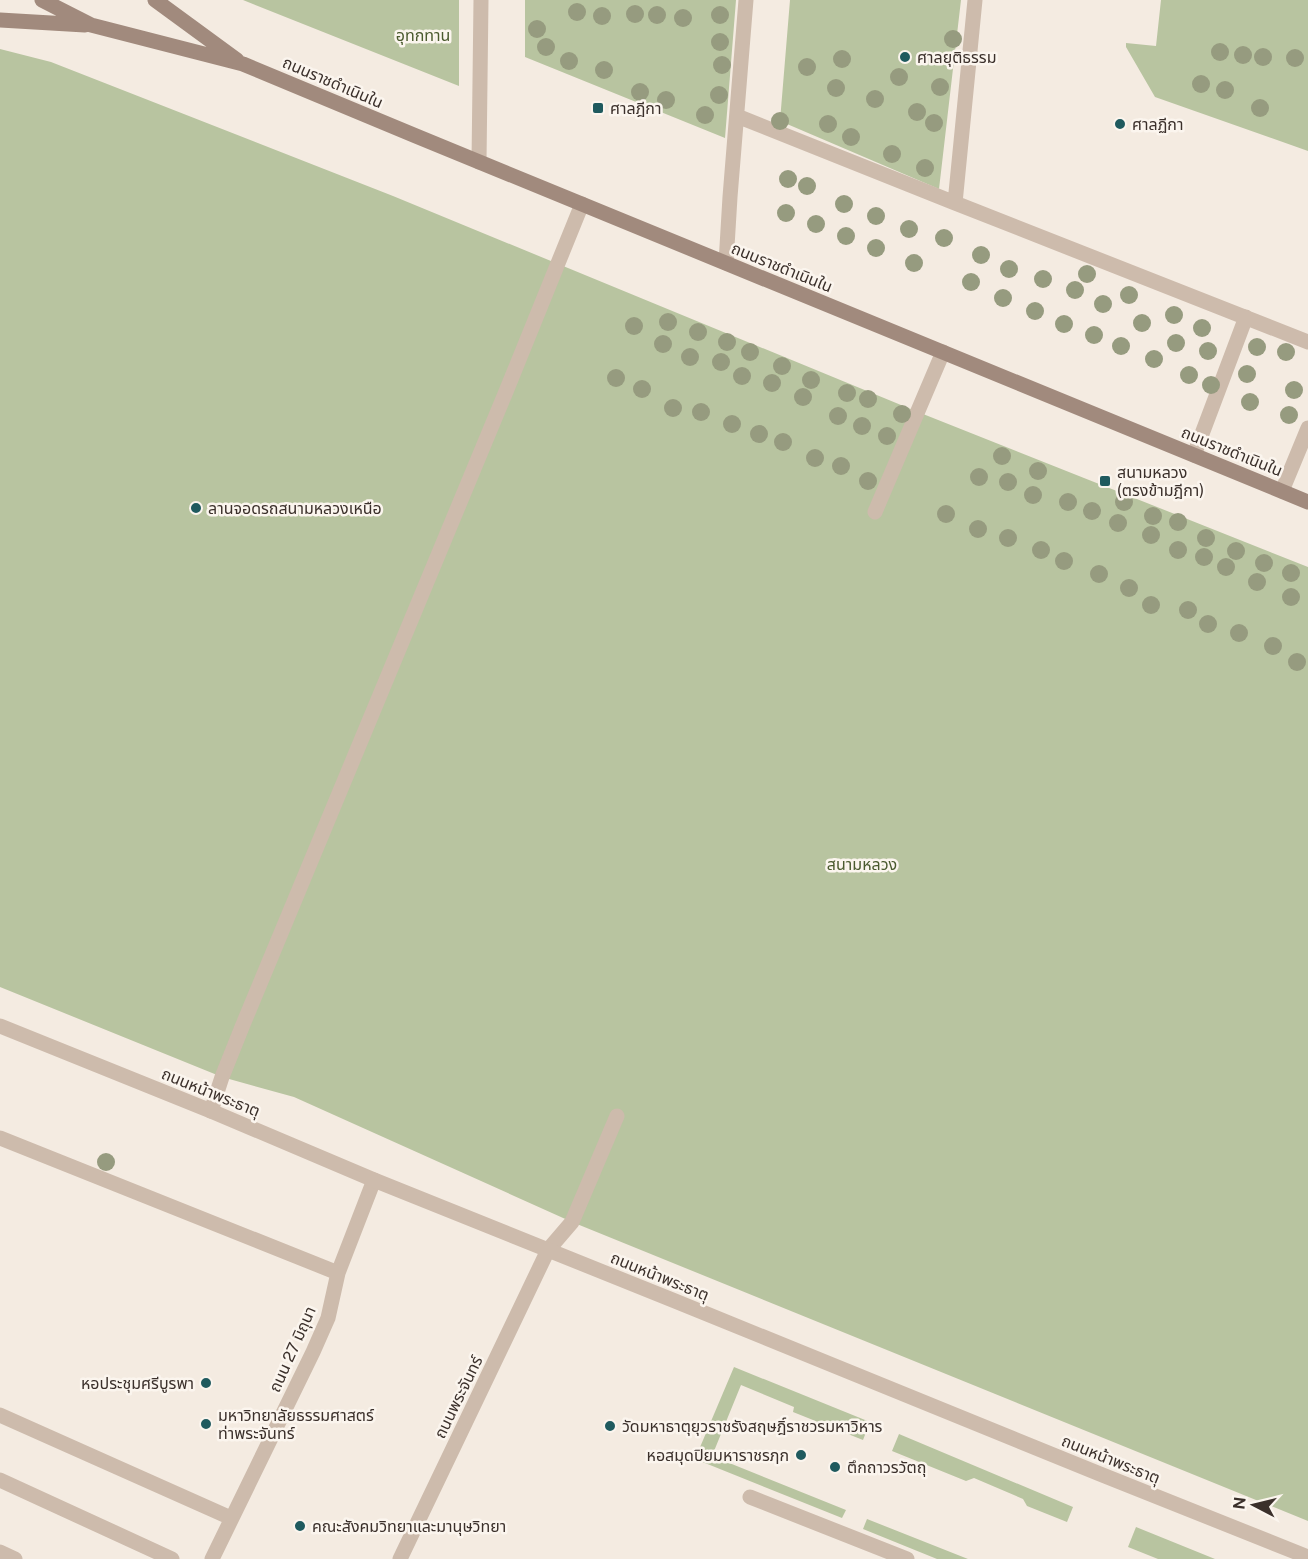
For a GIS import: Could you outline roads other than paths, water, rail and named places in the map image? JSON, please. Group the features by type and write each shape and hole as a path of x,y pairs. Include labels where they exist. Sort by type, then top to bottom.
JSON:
{"main road":[{"name":"ถนนราชดำเนินใน","path":"42,0 91,25 243,64 1308,502"},
{"name":"ถนนราชดำเนินใน","path":"154,0 243,64"},
{"path":"0,20 91,25"}],"street":[{"path":"479,162 481,0"},
{"path":"726,263 746,0"},
{"path":"955,202 975,0"},
{"path":"737,116 1308,342"},
{"path":"211,1111 246,1017 510,383 582,204"},
{"path":"1194,455 1246,317"},
{"path":"875,512 943,352"},
{"path":"1282,491 1308,428"},
{"name":"ถนนหน้าพระธาตุ","path":"0,1026 374,1180 1308,1557"},
{"name":"ถนนพระจันทร์","path":"400,1559 548,1250 572,1222 617,1116"},
{"path":"0,1138 338,1273"},
{"name":"ถนน 27 มิถุนา","path":"212,1559 317,1344 328,1318 338,1273 374,1180"},
{"path":"0,1415 231,1518"},
{"path":"0,1480 172,1559"},
{"path":"750,1497 907,1559"},
{"path":"0,1552 15,1559"}],"place":[{"name":"ศาลยุติธรรม","path":"905,57"},
{"name":"ศาลฎีกา","path":"598,108"},
{"name":"ศาลฏีกา","path":"1120,124"},
{"name":"สนามหลวง (ตรงข้ามฎีกา)","path":"1105,481"},
{"name":"ลานจอดรถสนามหลวงเหนือ","path":"196,508"},
{"name":"หอประชุมศรีบูรพา","path":"206,1383"},
{"name":"มหาวิทยาลัยธรรมศาสตร์ ท่าพระจันทร์","path":"206,1424"},
{"name":"วัดมหาธาตุยุวราชรังสฤษฎิ์ราชวรมหาวิหาร","path":"610,1426"},
{"name":"หอสมุดปิยมหาราชรฦก","path":"801,1455"},
{"name":"ตึกถาวรวัตถุ","path":"835,1467"},
{"name":"คณะสังคมวิทยาและมานุษวิทยา","path":"300,1526"}],"park label":[{"name":"อุทกทาน","path":"423,35"},
{"name":"สนามหลวง","path":"862,864"}]}
